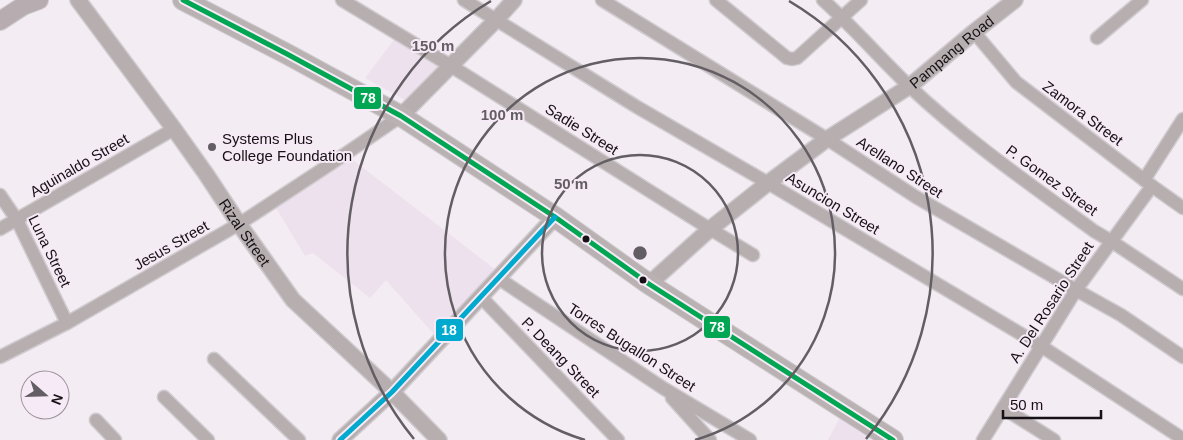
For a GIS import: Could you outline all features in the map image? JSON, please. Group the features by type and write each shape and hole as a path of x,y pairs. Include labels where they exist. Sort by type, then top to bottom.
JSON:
{"main road":[{"path":"183,0 401,116 555,217 649,284 893,440"},
{"path":"0,21 30,2"}],"street":[{"name":"Rizal Street","path":"78,0 206,174 293,300 392,392 439,440"},
{"name":"Sadie Street","path":"342,0 753,255"},
{"name":"Asuncion Street","path":"464,0 637,107 1041,346 1183,439"},
{"path":"401,116 514,0"},
{"name":"Arellano Street","path":"602,0 828,139 916,198 1121,315 1183,358"},
{"path":"716,0 787,58 792,59 798,58 861,0"},
{"name":"P. Gomez Street","path":"823,0 910,86 982,149 1094,231 1183,289"},
{"name":"Pampang Road","path":"649,284 710,229 768,183 828,139 910,86 1015,0"},
{"path":"1097,38 1142,0"},
{"name":"Zamora Street","path":"974,32 1016,82 1183,208"},
{"name":"Jesus Street","path":"0,357 67,323 239,224 401,116"},
{"name":"A. Del Rosario Street","path":"983,440 1076,290 1112,241 1148,183 1183,119"},
{"name":"Aguinaldo Street","path":"0,229 174,130"},
{"name":"Luna Street","path":"0,194 17,220 67,323"},
{"path":"340,440 392,392 555,217"},
{"name":"Torres Bugallon Street","path":"498,278 664,388 750,440"},
{"name":"P. Deang Street","path":"481,297 618,440"},
{"path":"214,359 299,440"},
{"path":"664,388 710,440"},
{"path":"164,397 208,440"},
{"path":"1003,408 1054,440"},
{"path":"96,420 115,440"}],"shaded area":[{"path":"396,37 443,63 405,100 365,78"},
{"path":"349,157 500,273 439,340 386,280 370,298 313,253 305,256 276,208"},
{"path":"840,419 871,440 828,440"}],"transit line":[{"name":"78","path":"183,0 401,116 555,217 649,284 893,440"},
{"name":"18","path":"340,440 392,392 555,217"}],"place":[{"name":"Systems Plus College Foundation","path":"212,147"}]}
